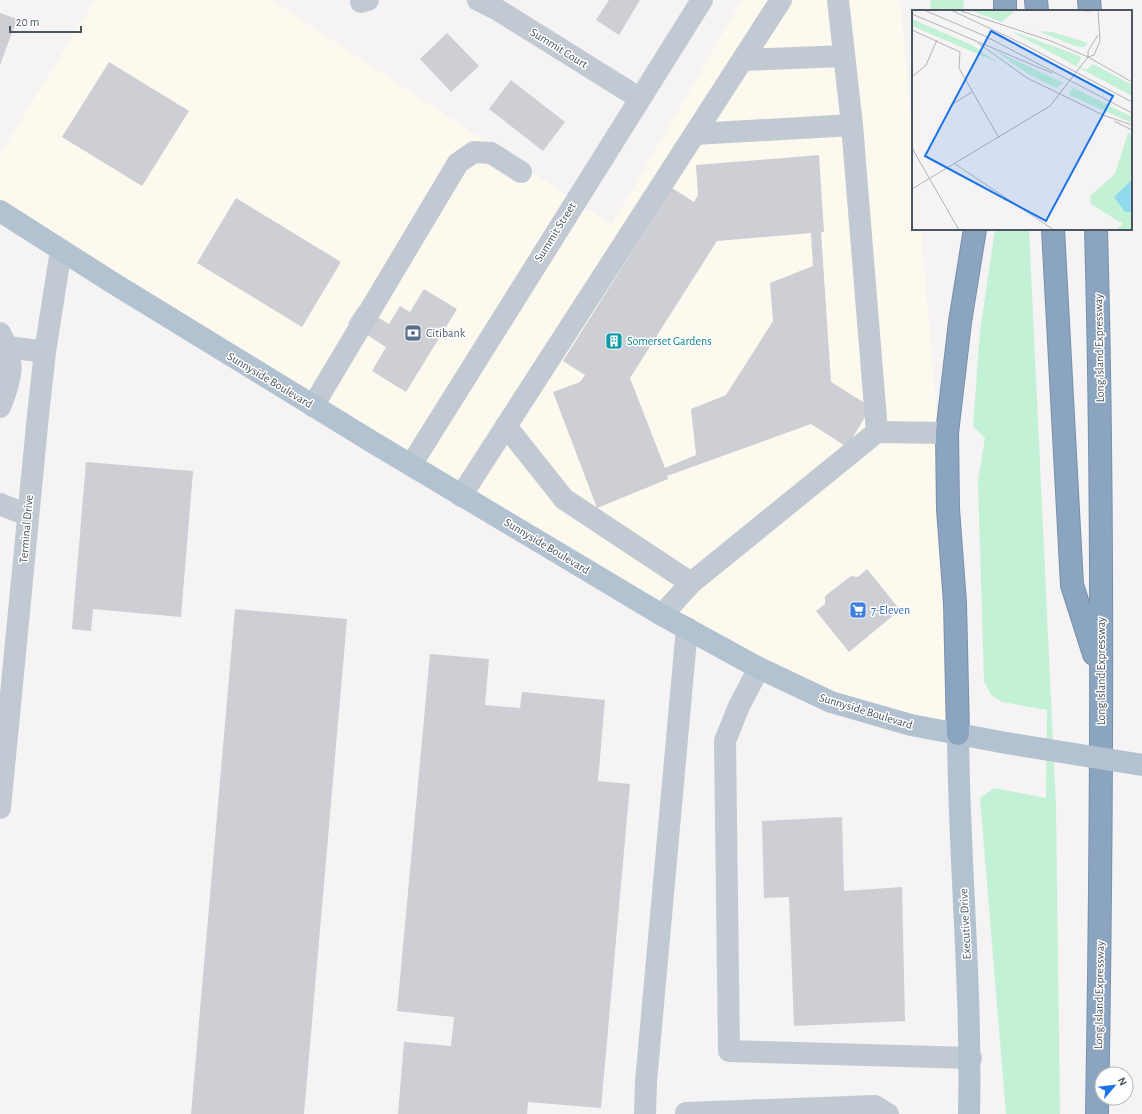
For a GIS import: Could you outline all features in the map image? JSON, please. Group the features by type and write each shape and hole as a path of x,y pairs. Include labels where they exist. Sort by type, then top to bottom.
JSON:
{"highway":[{"path":"1036,0 1037,10"},
{"path":"1089,0 1090,10"},
{"path":"958,734 955,603 948,509 947,433 960,322 975,230"},
{"path":"1053,230 1072,585 1100,672"},
{"name":"Long Island Expressway","path":"1096,230 1101,432 1100,672 1102,851 1097,1114"}],"main road":[{"name":"Sunnyside Boulevard","path":"0,211 313,406 461,496 662,615 759,668 830,702 911,725 1142,766"},
{"name":"Executive Drive","path":"958,734 970,1058 969,1114"}],"street":[{"name":"Summit Court","path":"478,0 498,10 639,98"},
{"name":"Summit Street","path":"411,465 639,98 702,0"},
{"path":"461,496 781,0"},
{"path":"838,0 852,125 878,432"},
{"path":"742,60 844,56"},
{"path":"695,134 852,125"},
{"path":"313,406 458,163 474,152 491,153 521,172"},
{"name":"Terminal Drive","path":"0,808 8,640 27,515 45,352 61,250"},
{"path":"0,407 11,371 4,340 45,352"},
{"path":"506,426 564,499 691,583"},
{"path":"662,615 691,583 878,432 947,433"},
{"path":"0,504 27,515"},
{"path":"645,1114 646,1082 687,628"},
{"path":"759,668 739,706 725,741 729,1051 970,1058"},
{"path":"686,1114 686,1112 875,1106 888,1114"}],"shaded area":[{"path":"95,0 272,0 612,225 742,0 900,0 912,133 912,230 921,230 938,426 951,741 824,703 0,208 0,154"}],"green space":[{"path":"930,0 964,0 963,10 931,10"},
{"path":"995,230 1029,230 1056,807 1060,1114 1006,1114 980,798 994,788 1046,798 1047,710 1002,702 991,695 984,681 978,481 985,438 973,426 980,332"}],"building":[{"path":"609,0 640,0 619,35 596,20"},
{"path":"0,13 17,19 0,65"},
{"path":"447,33 479,66 451,92 420,59"},
{"path":"109,62 189,111 142,186 62,137"},
{"path":"511,80 565,122 543,151 489,109"},
{"name":"Somerset Gardens","path":"819,155 824,232 821,232 831,382 871,407 847,447 811,424 667,476 668,479 597,508 553,392 580,382 585,375 563,361 672,188 694,202 698,195 696,165","holes":["811,233 813,266 770,283 773,321 726,395 691,409 696,455 665,468 630,378 717,241"]},
{"path":"236,198 341,262 302,327 197,263"},
{"name":"Citibank","path":"424,289 457,309 406,392 372,371 386,347 348,323 359,306 389,324 400,306 410,312"},
{"path":"86,462 193,471 181,617 93,609 91,631 72,629"},
{"name":"7-Eleven","path":"867,569 900,610 849,652 816,611 825,604 825,596 851,576 858,577"},
{"path":"235,609 347,619 304,1114 191,1114"},
{"path":"430,654 489,659 485,705 520,708 522,692 605,700 598,781 630,784 601,1108 528,1102 527,1114 398,1114 404,1042 451,1046 454,1017 397,1011"},
{"path":"842,817 844,891 902,887 905,1021 794,1026 789,897 764,898 762,821"}],"place":[{"name":"Citibank","path":"413,333"},
{"name":"Somerset Gardens","path":"614,341"},
{"name":"7-Eleven","path":"858,610"}]}
